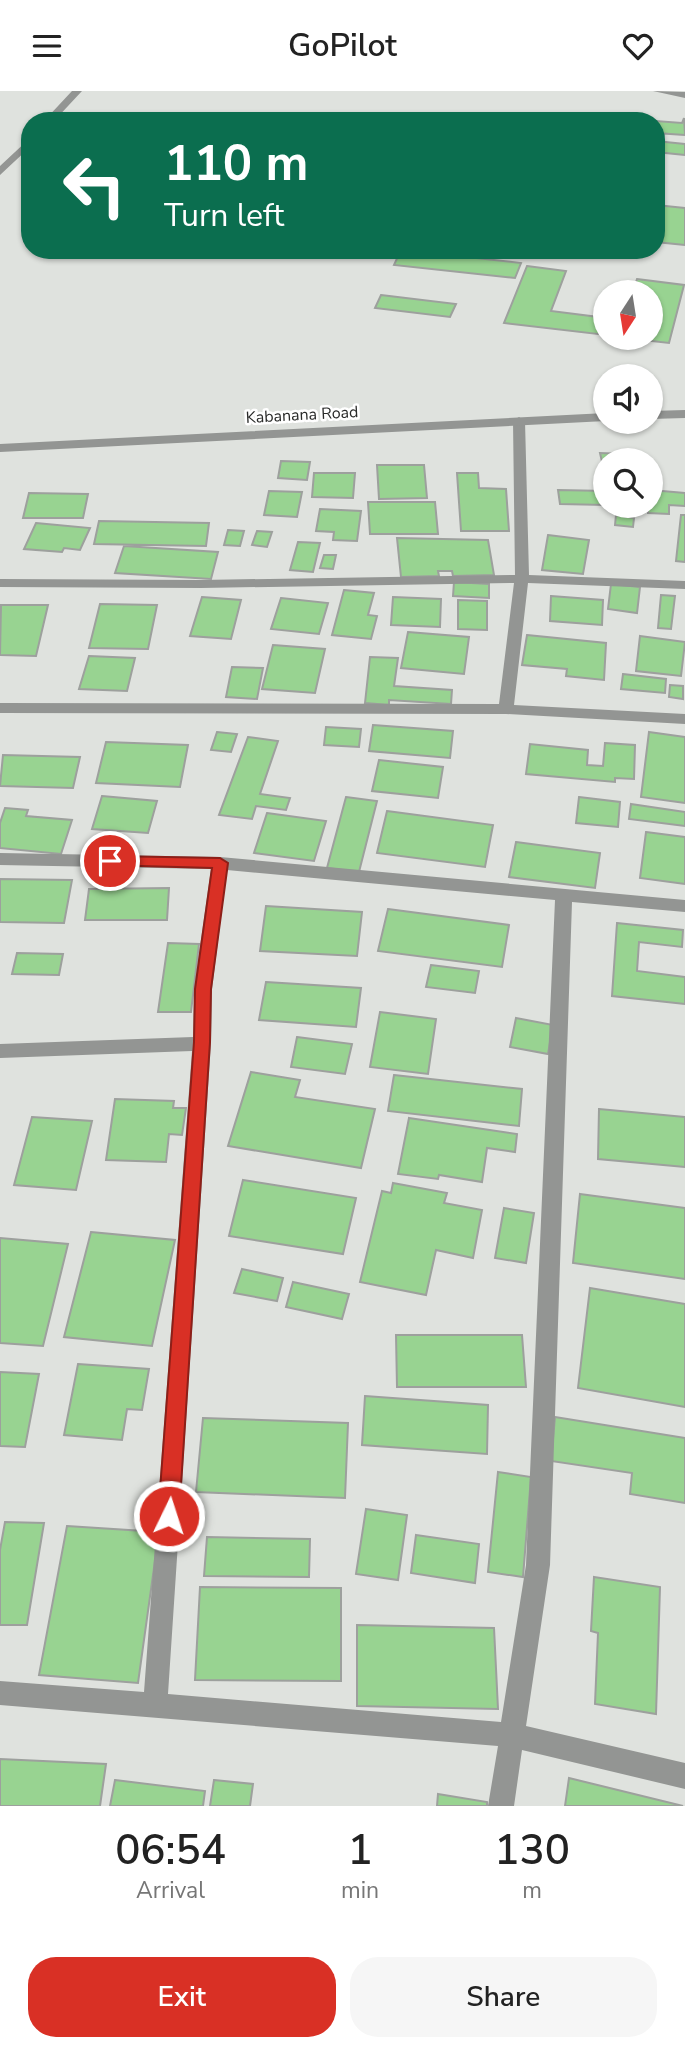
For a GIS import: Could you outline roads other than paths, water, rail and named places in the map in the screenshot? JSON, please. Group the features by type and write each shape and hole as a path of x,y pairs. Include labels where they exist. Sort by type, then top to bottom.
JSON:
{"street":[{"path":"57,112 77,91"},
{"path":"659,91 685,95"},
{"path":"0,172 21,150"},
{"path":"663,415 685,414"},
{"name":"Kabanana Road","path":"0,447 593,418"},
{"path":"506,709 522,579 519,421"},
{"path":"0,583 201,584 522,579 685,585"},
{"path":"0,708 506,709 685,719"},
{"path":"0,859 220,863 685,906"},
{"path":"155,1706 202,1042 203,989 220,863"},
{"path":"501,1806 538,1565 565,895"},
{"path":"0,1051 164,1047 202,1042"},
{"path":"0,1693 510,1735 685,1776"}]}
